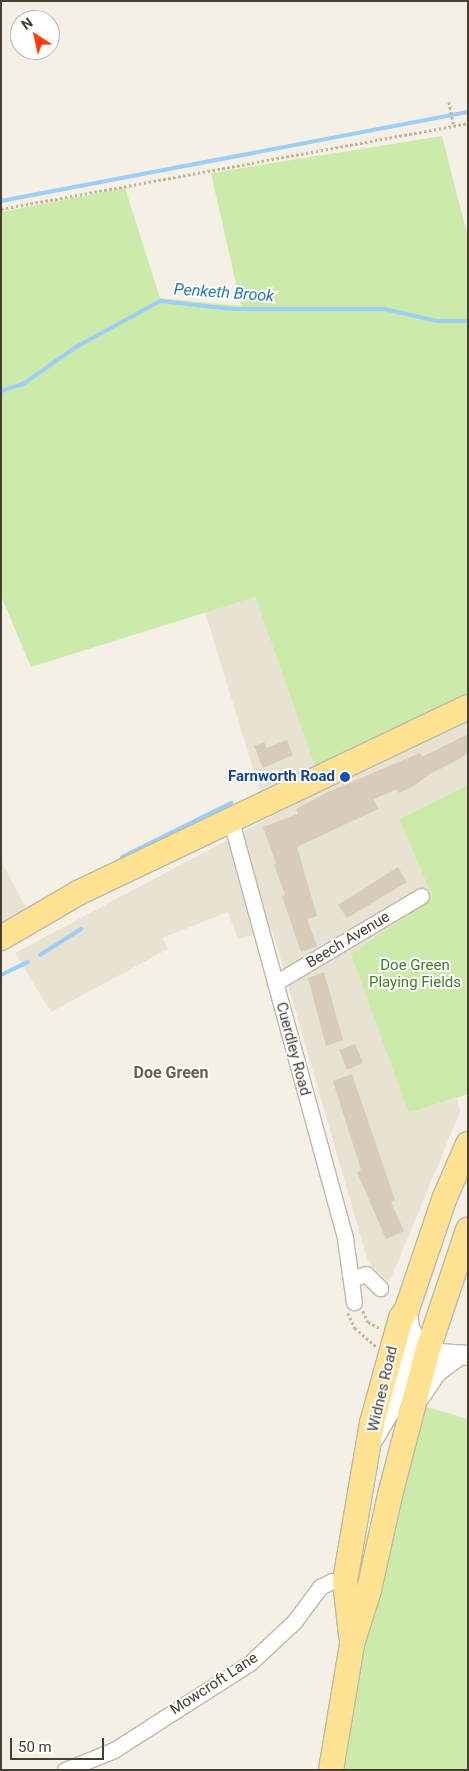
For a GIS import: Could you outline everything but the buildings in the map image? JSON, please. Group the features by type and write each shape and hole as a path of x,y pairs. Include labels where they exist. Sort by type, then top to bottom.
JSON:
{"main road":[{"path":"1,938 78,893 468,707"},
{"name":"Widnes Road","path":"352,1644 345,1581 358,1498 372,1440 372,1423 404,1314 445,1197 468,1144"},
{"name":"Widnes Road","path":"331,1770 352,1644 369,1590 410,1413 428,1349 468,1230"}],"street":[{"name":"Cuerdley Road","path":"232,821 345,1239 354,1302"},
{"name":"Beech Avenue","path":"275,983 421,896"},
{"path":"351,1279 366,1274 380,1288"},
{"path":"404,1314 412,1337 428,1349"},
{"path":"372,1440 388,1413 405,1355 417,1347 462,1356"},
{"path":"410,1413 436,1372 462,1356"},
{"name":"Mowcroft Lane","path":"65,1770 114,1750 250,1663 294,1622 320,1587 326,1583 345,1581"}],"path":[{"path":"449,102 454,125"},
{"path":"1,209 468,122"},
{"path":"386,1371 378,1348 351,1320 348,1310 354,1302 363,1310 368,1322 378,1328 390,1327 404,1314"}],"shaded area":[{"path":"255,597 316,769 262,798 205,612"},
{"path":"468,712 468,785 399,819 433,898 409,1113 457,1098 460,1112 389,1283 368,1262 272,929 238,939 228,912 162,938 168,949 51,1012 15,953"},
{"path":"1,861 30,915 1,931"}],"green space":[{"path":"442,136 468,237 468,695 316,769 255,597 31,667 1,596 1,212 125,188 160,298 241,306 211,173"},
{"name":"Doe Green Playing Fields","path":"468,785 468,1094 409,1113 351,954 433,898 399,819"},
{"path":"417,1404 468,1419 468,1770 340,1770 366,1622"}],"waterway":[{"path":"1,201 468,112"},
{"name":"Penketh Brook","path":"1,391 23,384 76,347 160,301 233,309 384,309 437,321 468,321"},
{"path":"122,857 231,803"},
{"path":"40,955 81,929"},
{"path":"1,975 28,962"}],"place":[{"name":"Farnworth Road","path":"345,777"}],"district":[{"name":"Doe Green","path":"171,1073"}]}
